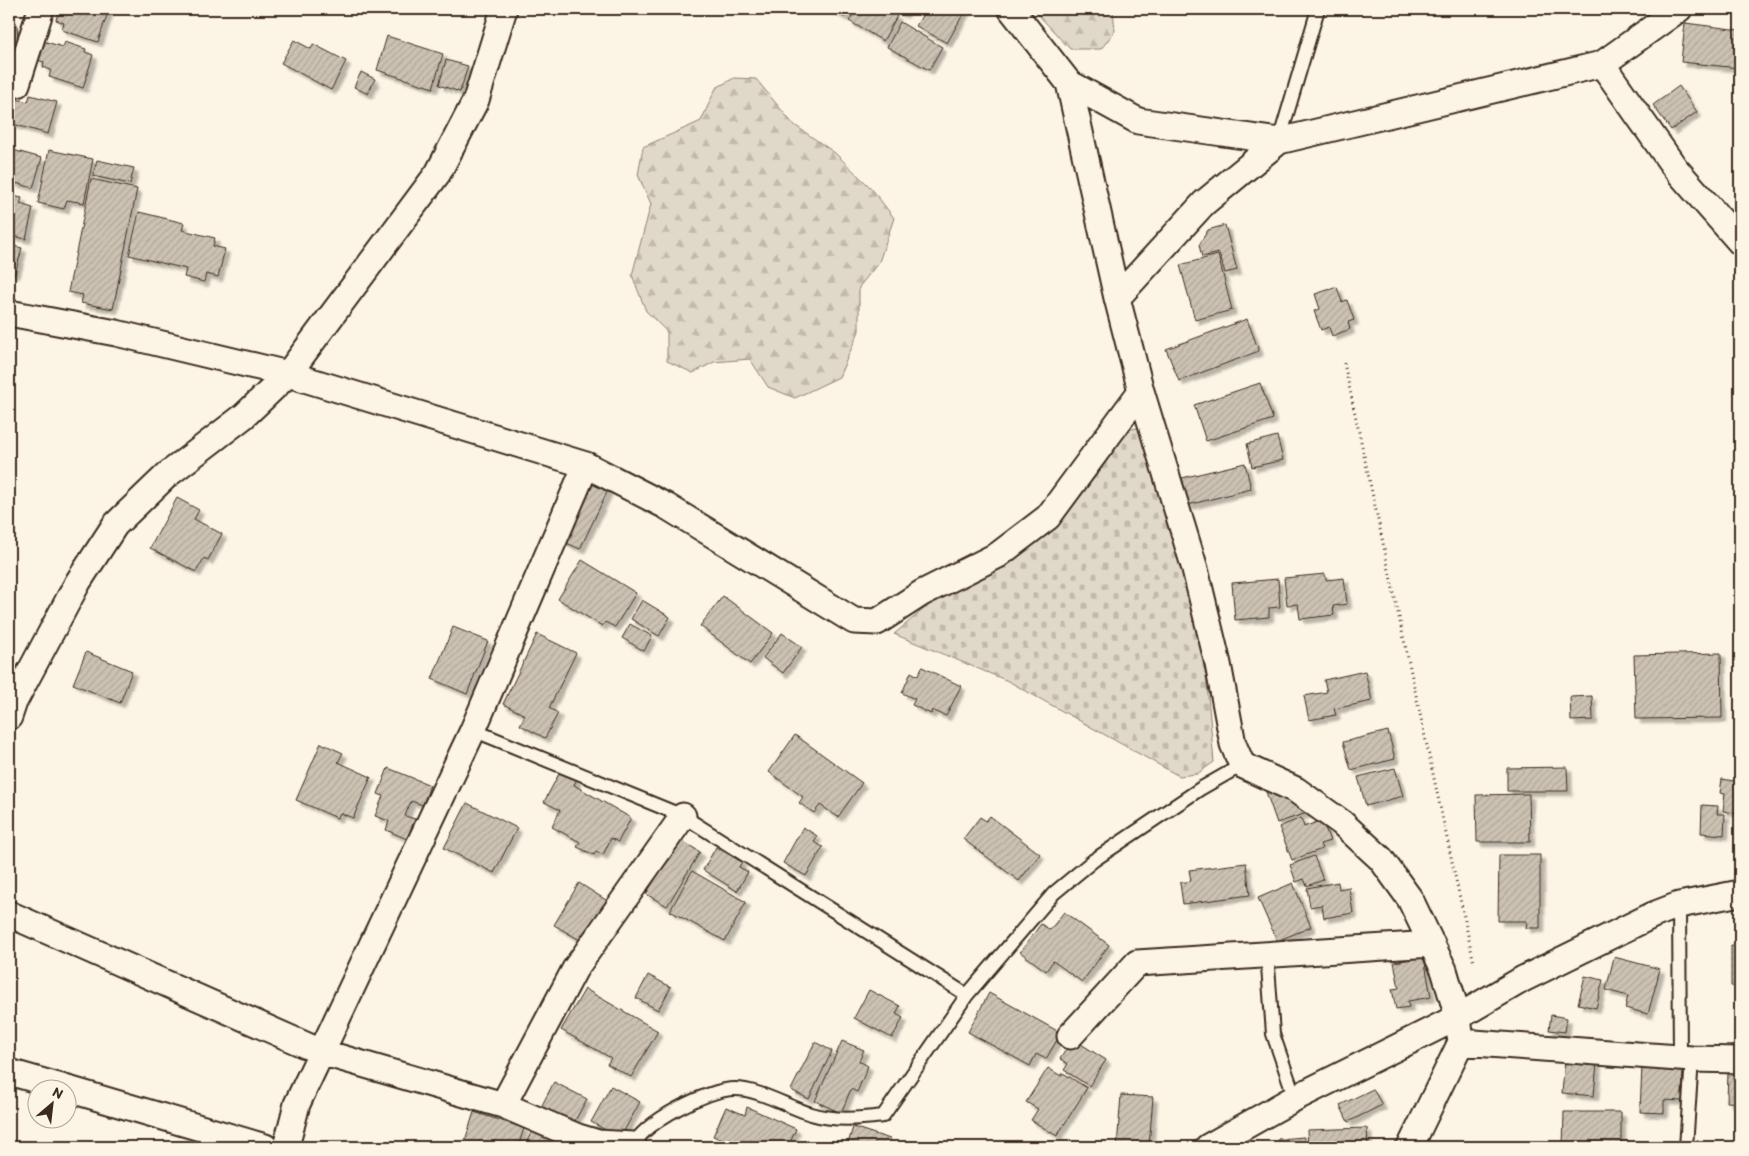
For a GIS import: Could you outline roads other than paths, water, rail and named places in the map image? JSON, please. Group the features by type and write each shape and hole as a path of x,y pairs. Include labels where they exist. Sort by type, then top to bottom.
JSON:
{"street":[{"path":"9,85 17,84 41,9"},
{"path":"9,717 14,702 78,582 115,525 167,474 244,416 288,374 438,173 476,100 504,9"},
{"path":"1011,9 1070,84 1138,121 1279,141 1602,64 1679,9"},
{"path":"1602,64 1675,168 1740,242"},
{"path":"1070,84 1117,298 1141,392 1195,568 1218,664 1232,744 1242,765 1296,790 1342,823 1381,859 1410,899 1444,970 1458,1017 1462,1042 1410,1147"},
{"path":"1117,298 1204,203 1279,141"},
{"path":"9,313 116,334 288,374 586,466 666,506 854,621 877,622 922,593 998,555 1048,517 1141,392"},
{"path":"286,1147 297,1104 473,730 586,466"},
{"path":"503,1105 576,969 684,816"},
{"path":"1208,1147 1295,1098 1458,1017 1523,979 1653,915 1679,905 1740,893"},
{"path":"9,914 321,1052 503,1105 578,1137 598,1143 632,1146"},
{"path":"1070,1036 1137,963 1267,953 1432,944"},
{"path":"1462,1042 1740,1060"},
{"path":"9,1072 29,1078"},
{"path":"78,1092 265,1147"}],"lane":[{"path":"1279,141 1318,9"},
{"path":"473,730 684,816 967,995"},
{"path":"632,1146 662,1117 706,1095 736,1089 769,1097 812,1114 850,1120 883,1116 967,995 1054,893 1094,860 1200,789 1242,765"},
{"path":"1679,905 1686,1058 1686,1147"},
{"path":"1267,953 1273,1034 1295,1098"}]}
